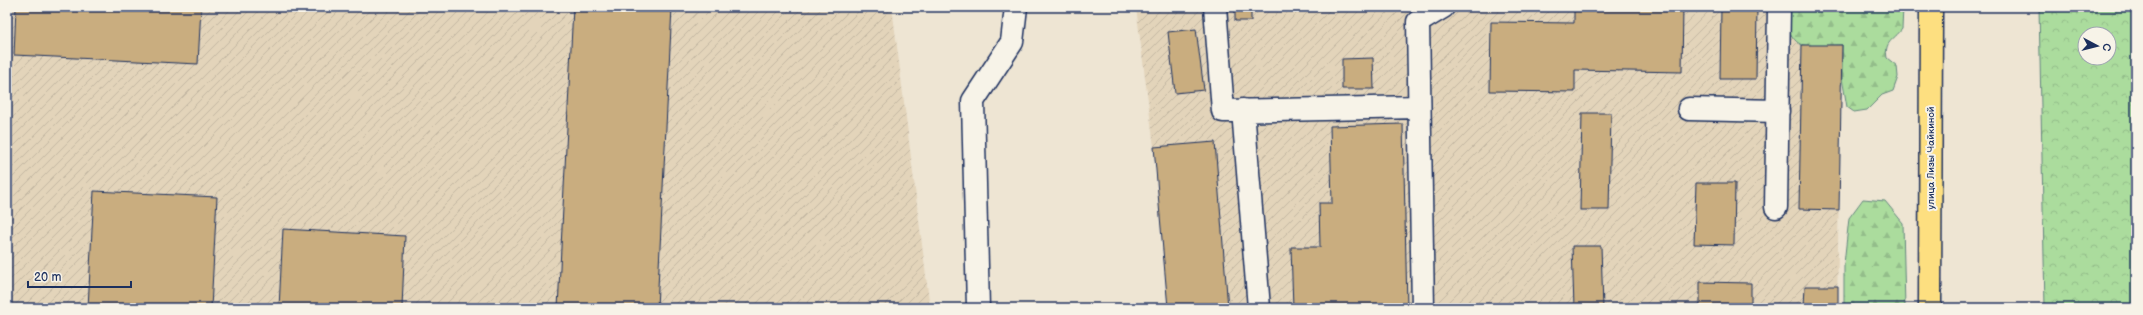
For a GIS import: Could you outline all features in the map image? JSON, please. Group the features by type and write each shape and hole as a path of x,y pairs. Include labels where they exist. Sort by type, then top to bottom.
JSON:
{"main road":[{"name":"улица Лизы Чайкиной","path":"1930,308 1931,7"}],"lane":[{"path":"978,308 973,101 1012,42 1016,7"},
{"path":"1215,7 1223,111 1419,107"},
{"path":"1423,308 1418,22 1443,7"},
{"path":"1776,207 1779,7"},
{"path":"1689,109 1778,111"},
{"path":"1243,110 1259,308"}],"shaded area":[{"path":"7,7 892,7 930,308 7,308"},
{"path":"1136,7 1842,7 1837,308 1168,308 1154,147"}],"green space":[{"path":"1784,7 1903,7 1902,29 1890,42 1886,52 1887,58 1897,66 1898,77 1893,91 1882,95 1867,110 1854,112 1847,107 1842,78 1842,45 1812,46 1798,43 1791,35 1785,18"},
{"path":"2039,7 2136,7 2136,308 2045,308"},
{"path":"1863,199 1885,201 1903,223 1905,308 1844,308 1844,264 1849,218"}],"building":[{"path":"16,7 201,7 198,64 14,55"},
{"path":"573,7 672,7 657,308 558,308"},
{"path":"1235,7 1251,7 1251,21 1235,21"},
{"path":"1574,7 1683,7 1682,72 1575,70 1575,92 1490,91 1491,22 1574,23"},
{"path":"1721,7 1757,7 1756,79 1720,79"},
{"path":"1196,29 1204,90 1175,93 1168,32"},
{"path":"1802,45 1842,45 1839,210 1799,209"},
{"path":"1373,58 1374,89 1342,89 1342,59"},
{"path":"1582,113 1611,113 1609,210 1580,210"},
{"path":"1403,124 1407,308 1293,308 1291,247 1320,247 1319,203 1332,203 1330,126"},
{"path":"1215,142 1228,308 1168,308 1154,147"},
{"path":"1696,183 1735,183 1734,245 1694,244"},
{"path":"94,191 217,197 211,308 88,308"},
{"path":"283,229 405,236 402,308 279,308"},
{"path":"1572,246 1601,246 1603,308 1574,308"},
{"path":"1700,282 1751,283 1751,308 1700,308"},
{"path":"1805,286 1838,286 1838,308 1791,308 1791,306 1804,306"}]}
